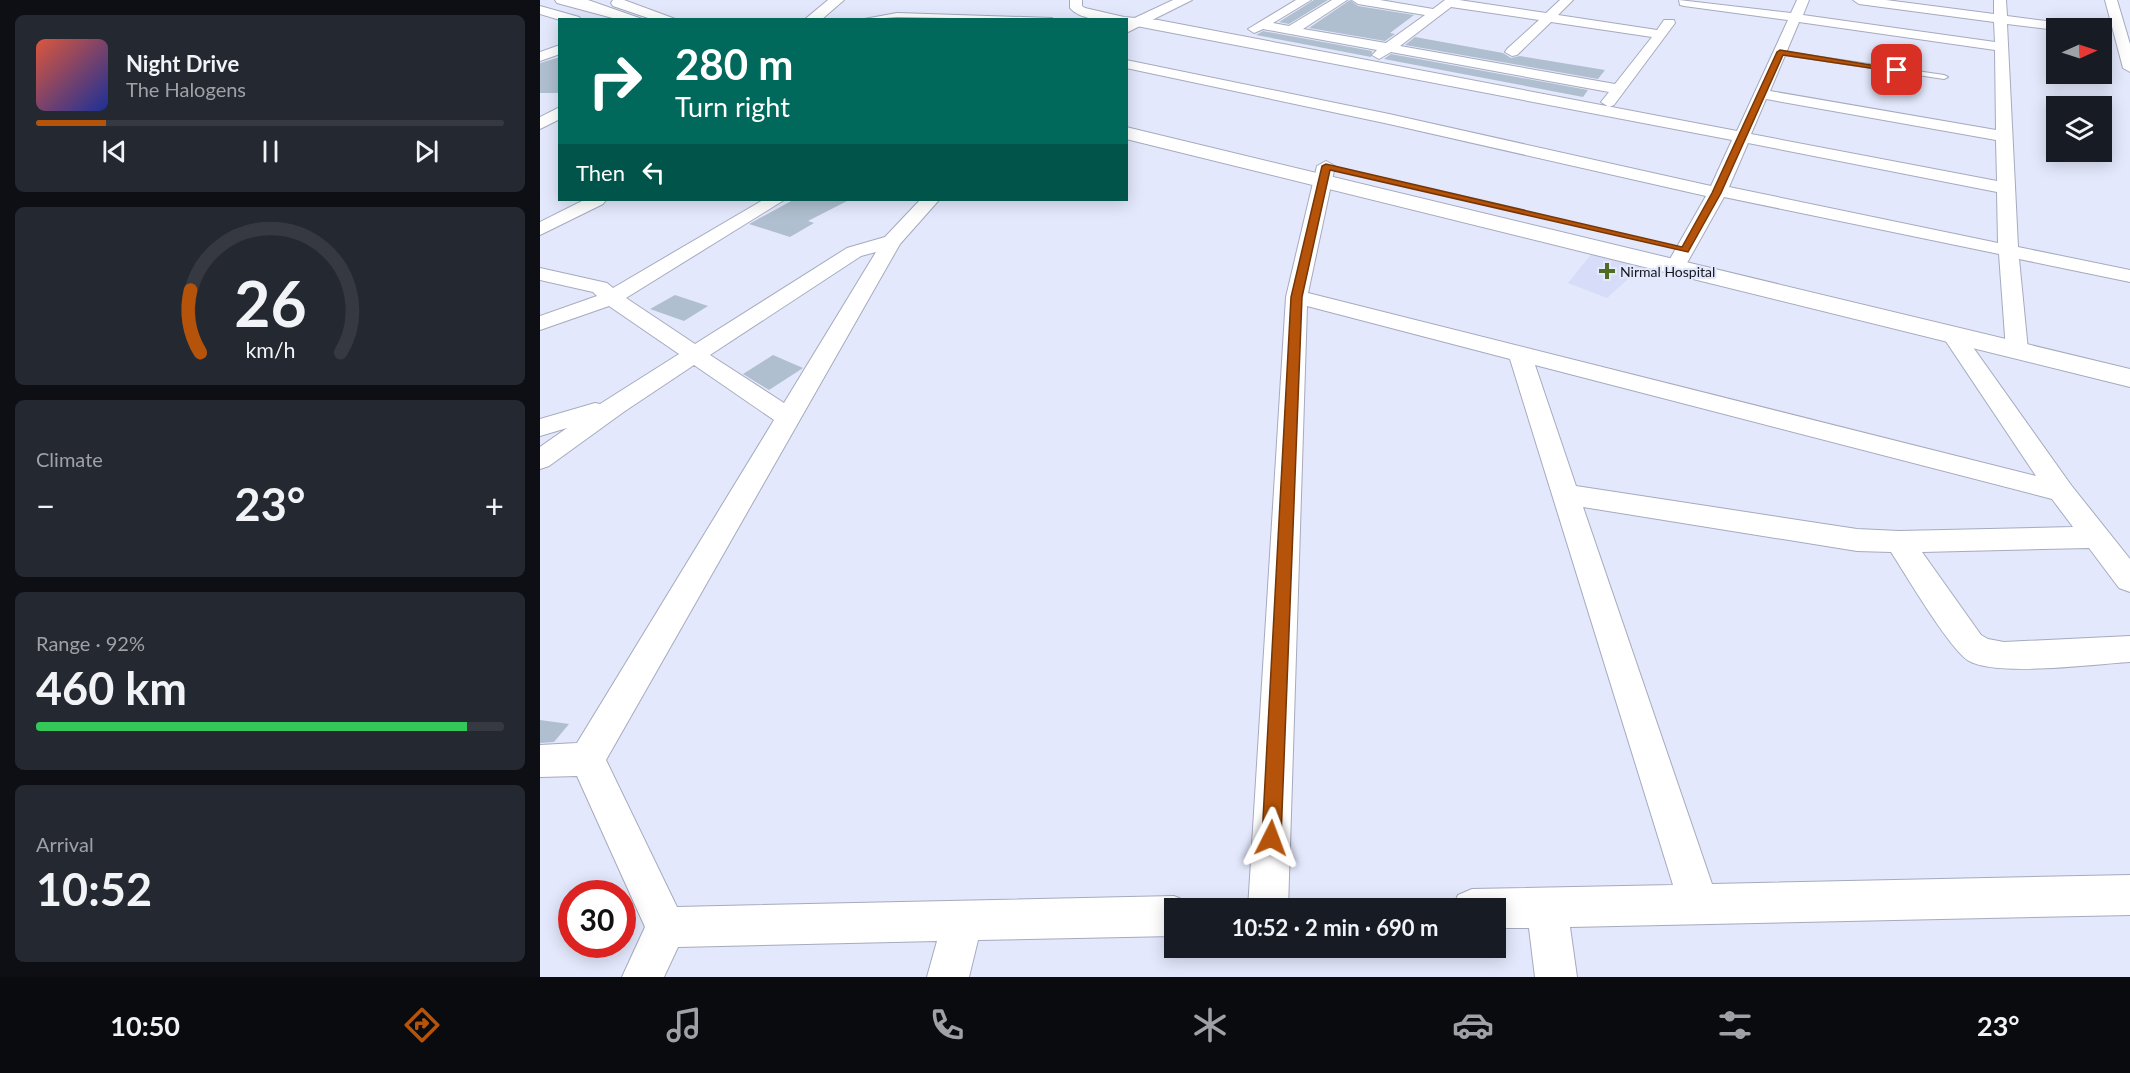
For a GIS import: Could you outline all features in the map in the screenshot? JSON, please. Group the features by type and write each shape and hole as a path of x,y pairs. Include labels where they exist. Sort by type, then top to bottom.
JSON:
{"main road":[{"path":"562,0 586,4 632,18"},
{"path":"608,0 665,18"},
{"path":"814,18 837,0"},
{"path":"1128,22 1167,0"},
{"path":"1128,22 1185,0"},
{"path":"541,10 591,18"},
{"path":"1128,121 1324,174"},
{"path":"1128,133 1324,174 2016,339 2130,378"},
{"path":"1680,258 1952,334 2016,339 2130,356"}],"street":[{"path":"1076,0 1076,8 1081,11 1111,18"},
{"path":"1235,40 1305,0"},
{"path":"1290,31 1341,0"},
{"path":"1358,0 1392,3 1435,13"},
{"path":"1512,52 1568,0"},
{"path":"1680,258 1718,191 1803,0"},
{"path":"1859,0 2046,25"},
{"path":"2000,0 2008,249 2016,339"},
{"path":"2111,0 2126,36 2130,68"},
{"path":"1366,64 1451,1 1661,34"},
{"path":"1604,110 1685,1 1795,19 2001,47"},
{"path":"1372,15 1392,3"},
{"path":"541,10 568,18"},
{"path":"1128,22 1366,64 2006,188"},
{"path":"1260,25 1619,89"},
{"path":"540,57 558,50"},
{"path":"1414,74 1434,57"},
{"path":"1128,64 1718,191 2130,276"},
{"path":"1762,94 2004,136"},
{"path":"540,124 558,113"},
{"path":"1269,898 1297,297 1324,174"},
{"path":"540,229 595,201"},
{"path":"540,308 605,292 749,201"},
{"path":"540,323 605,292 773,201"},
{"path":"587,759 892,241 929,201"},
{"path":"540,460 616,405 854,252 892,241"},
{"path":"540,274 605,292 693,356 788,418"},
{"path":"1297,297 1521,357 2061,492"},
{"path":"1952,334 2061,492 2130,580"},
{"path":"1521,357 1699,904"},
{"path":"540,428 616,405"},
{"path":"1566,494 1822,535 1899,542 2097,537"},
{"path":"1899,542 1970,644 1981,652 2004,655 2130,649"},
{"path":"540,761 587,759"},
{"path":"587,759 666,927 643,977"},
{"path":"1506,908 2130,895"},
{"path":"1547,907 1556,977"},
{"path":"666,927 1164,916"},
{"path":"948,977 962,921"}],"lane":[{"path":"876,18 897,15 990,18"},
{"path":"1780,52 1944,77"}],"shaded area":[{"name":"Nirmal Hospital","path":"1597,247 1649,260 1607,298 1568,283"}],"building":[{"path":"1314,0 1328,0 1289,24 1279,22"},
{"path":"1350,0 1358,6 1414,15 1390,33 1395,34 1385,41 1309,28"},
{"path":"1263,31 1372,51 1371,57 1256,35"},
{"path":"1415,37 1503,53 1511,58 1520,56 1605,70 1598,79 1405,45"},
{"path":"1391,54 1588,90 1583,97 1384,59"},
{"path":"558,58 558,93 540,93 540,63"},
{"path":"791,201 847,201 808,221 814,223 790,237 749,224"},
{"path":"675,295 708,306 684,321 650,309"},
{"path":"773,355 803,368 769,390 743,374"},
{"path":"540,720 569,724 554,742 540,743"}],"place":[{"name":"Nirmal Hospital","path":"1607,271"}],"route":[{"path":"1271,838 1297,297 1326,166 1685,250 1717,193 1780,52 1897,70"}]}
